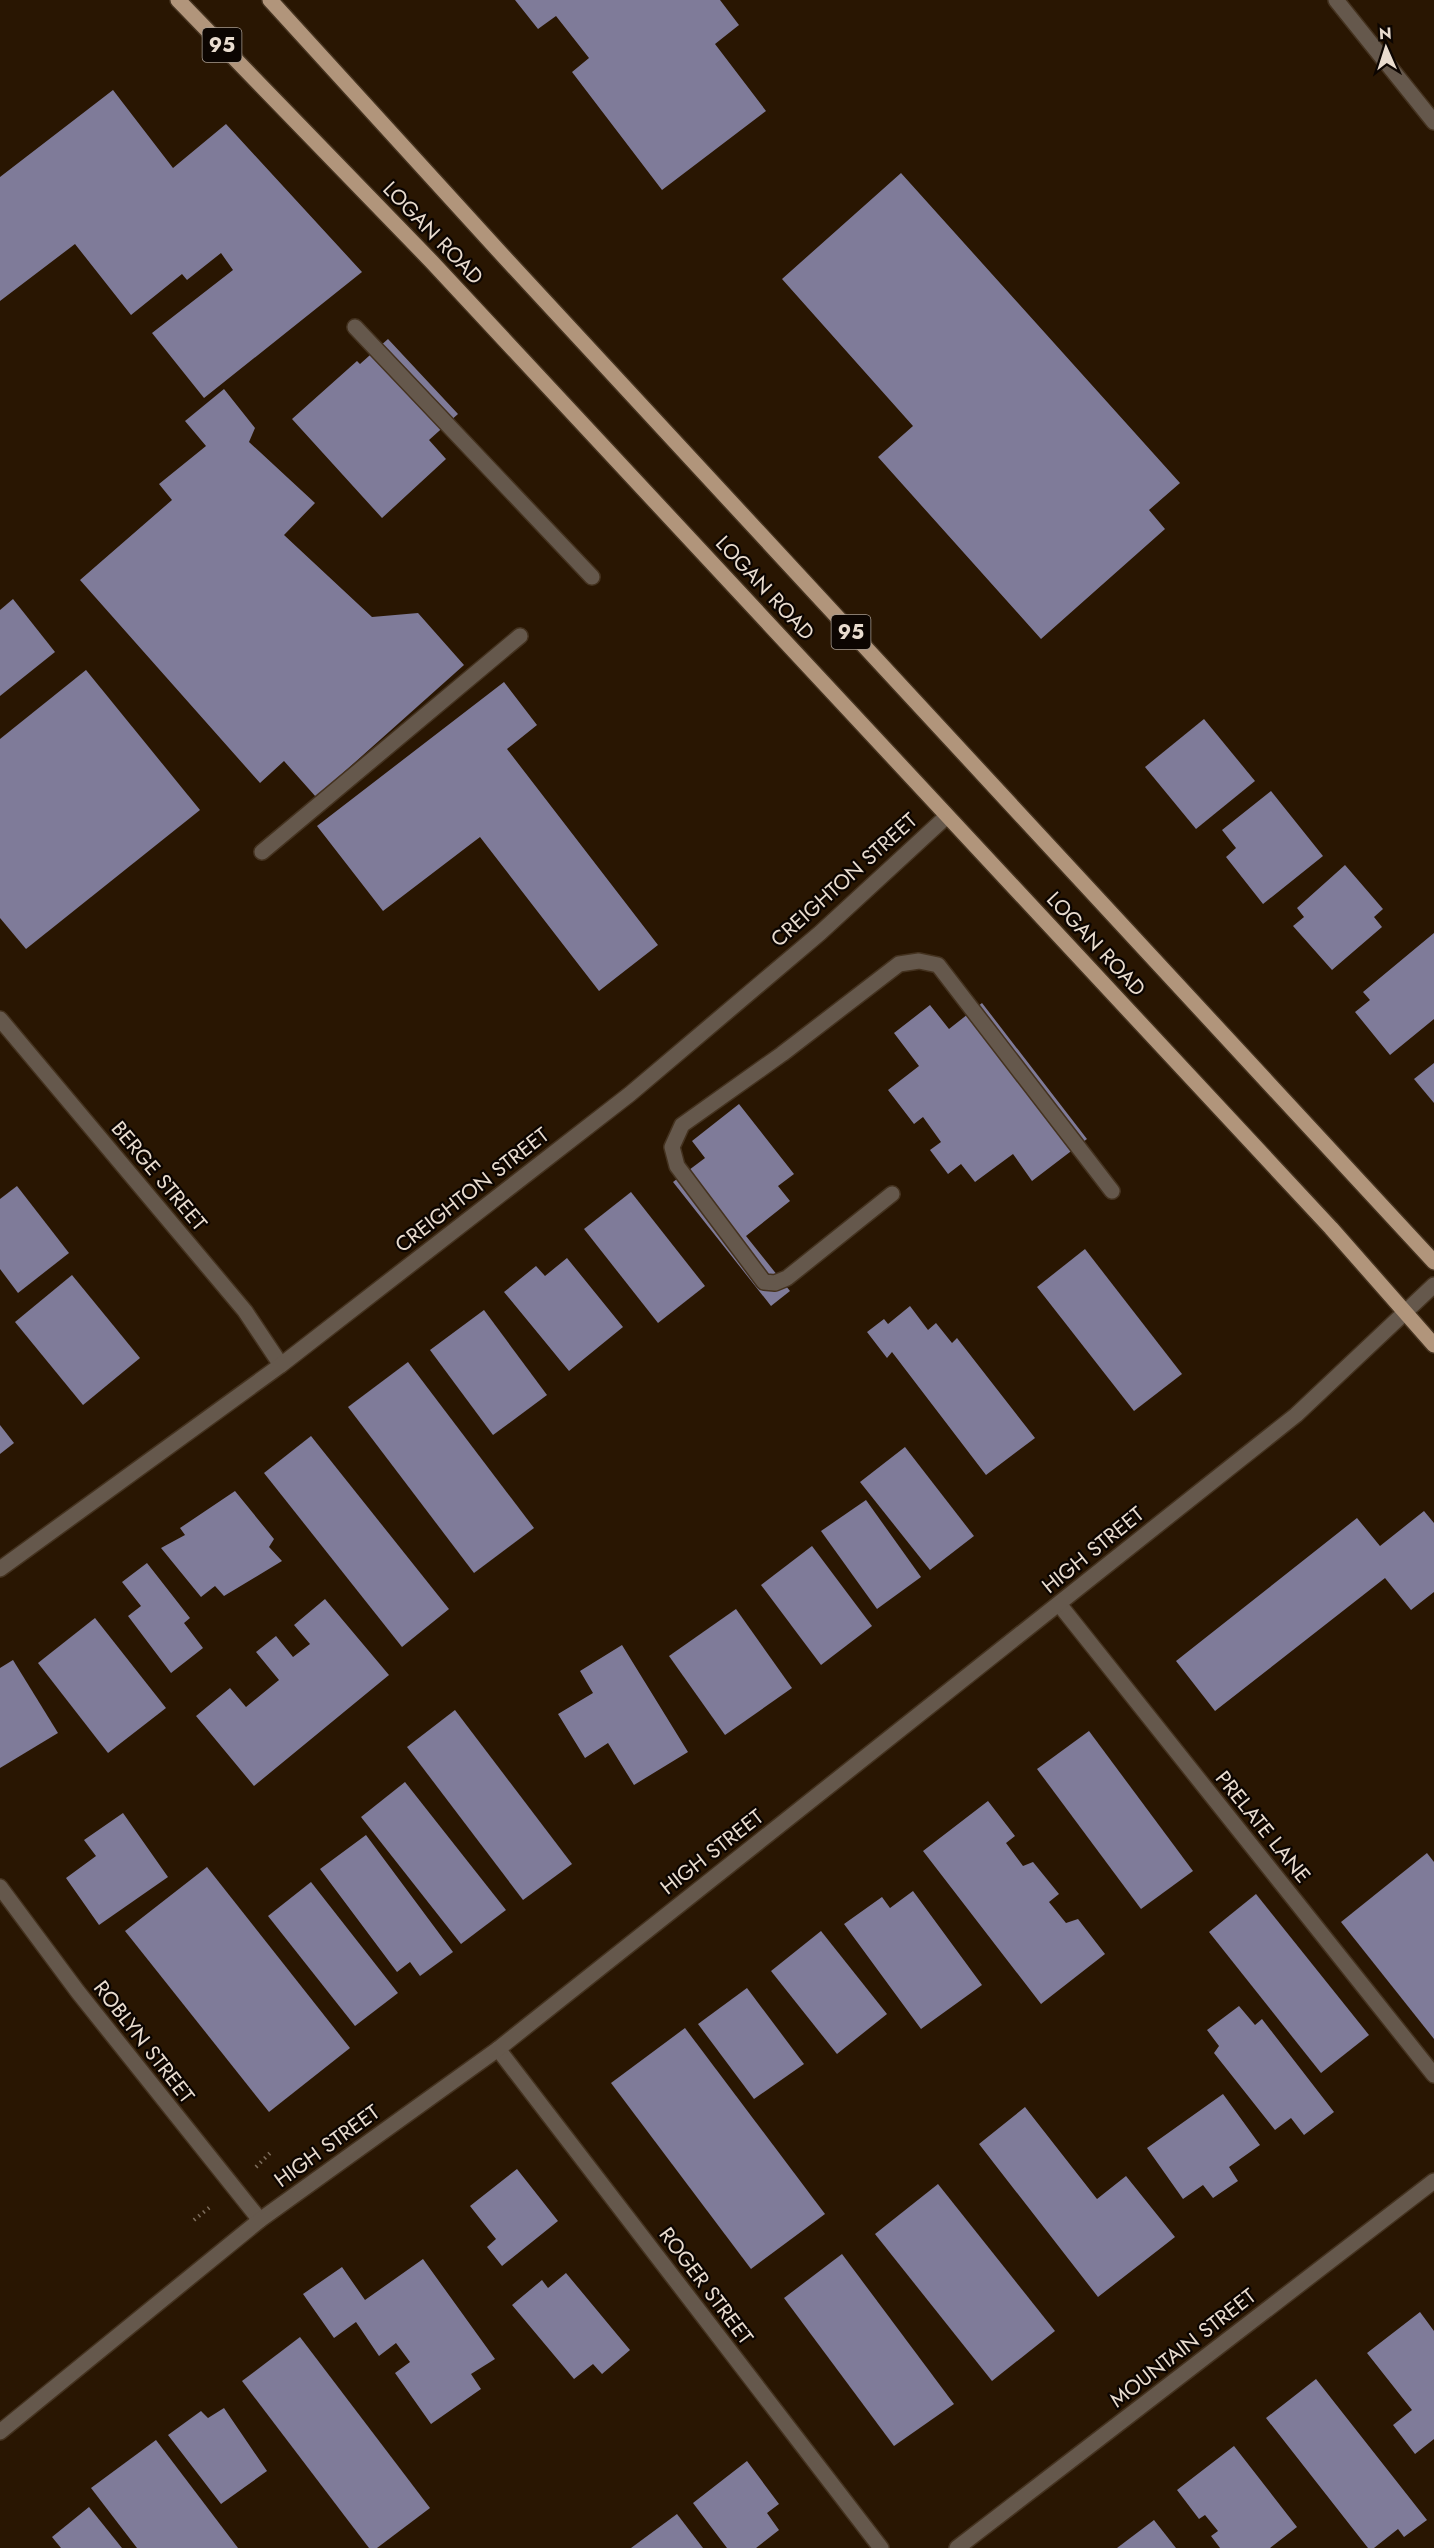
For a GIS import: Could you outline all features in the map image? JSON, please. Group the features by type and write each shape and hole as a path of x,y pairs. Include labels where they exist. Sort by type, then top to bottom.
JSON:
{"main road":[{"name":"LOGAN ROAD","path":"178,0 431,261 1406,1311 1434,1345"},
{"name":"LOGAN ROAD","path":"270,0 507,260 1434,1262"}],"street":[{"path":"1336,0 1434,122"},
{"path":"355,327 592,577"},
{"path":"262,852 520,636"},
{"name":"CREIGHTON STREET","path":"0,1569 281,1365 630,1094 829,925 947,816"},
{"path":"892,1194 787,1278 775,1283 764,1282 677,1166 672,1147 682,1125 782,1054 898,964 919,960 938,965 1112,1191"},
{"name":"BERGE STREET","path":"0,1018 244,1311 281,1365"},
{"name":"HIGH STREET","path":"0,2432 260,2220 498,2049 1296,1415 1434,1285"},
{"name":"PRELATE LANE","path":"1059,1604 1434,2075"},
{"name":"ROBLYN STREET","path":"0,1887 78,1992 260,2220"},
{"name":"ROGER STREET","path":"498,2049 881,2548"},
{"name":"MOUNTAIN STREET","path":"957,2548 1434,2181"}],"building":[{"path":"515,0 720,0 739,25 715,44 766,111 662,190 572,72 589,58 556,16 538,29"},
{"path":"113,90 173,168 226,124 362,272 204,398 152,333 233,270 221,253 187,280 182,274 131,315 75,244 0,301 0,177"},
{"path":"901,173 1180,483 1149,510 1165,529 1041,639 878,457 913,426 782,279"},
{"path":"388,339 458,414 429,440 446,459 382,518 292,419 357,361 360,364"},
{"path":"224,389 255,428 249,442 315,503 284,535 372,617 418,613 464,665 316,797 284,761 260,783 80,580 172,500 159,484 206,446 185,421"},
{"path":"13,599 55,652 0,696 0,610"},
{"path":"86,670 200,810 26,949 0,918 0,739"},
{"path":"504,682 537,725 507,749 658,945 599,991 480,837 383,911 317,826"},
{"path":"1204,719 1255,781 1196,829 1145,767"},
{"path":"1271,791 1323,856 1263,904 1226,857 1236,848 1222,830"},
{"path":"1345,865 1383,909 1374,917 1382,927 1332,970 1293,926 1304,917 1297,908"},
{"path":"1434,933 1434,1019 1390,1055 1355,1012 1370,1000 1363,992"},
{"path":"982,1003 1087,1139 1032,1181 1013,1154 975,1182 961,1164 948,1174 930,1150 941,1142 923,1117 914,1124 888,1090 919,1066 894,1033 930,1005 949,1029"},
{"path":"1434,1063 1434,1103 1414,1079"},
{"path":"739,1104 794,1174 778,1186 790,1201 746,1236 790,1291 771,1306 673,1182 705,1158 692,1141"},
{"path":"17,1186 69,1253 18,1293 0,1269 0,1199"},
{"path":"631,1192 705,1286 658,1323 584,1229"},
{"path":"1085,1249 1182,1374 1134,1411 1037,1287"},
{"path":"567,1258 623,1327 569,1371 504,1292 536,1266 545,1276"},
{"path":"72,1275 140,1358 83,1405 15,1322"},
{"path":"910,1306 928,1330 936,1323 952,1343 957,1338 1035,1438 986,1475 892,1352 887,1358 867,1332 884,1319 888,1324"},
{"path":"484,1310 547,1395 493,1435 430,1350"},
{"path":"408,1362 534,1528 474,1573 348,1407"},
{"path":"0,1425 14,1443 0,1454"},
{"path":"311,1436 449,1609 402,1647 264,1473"},
{"path":"905,1447 974,1536 930,1570 860,1482"},
{"path":"235,1491 274,1539 269,1547 282,1561 224,1596 215,1586 201,1597 161,1548 185,1535 180,1528"},
{"path":"866,1500 921,1577 877,1609 821,1531"},
{"path":"1424,1511 1434,1523 1434,1592 1411,1610 1385,1578 1215,1711 1176,1661 1357,1518 1380,1546"},
{"path":"812,1546 872,1626 821,1665 761,1585"},
{"path":"147,1563 190,1618 184,1623 203,1648 171,1673 128,1616 141,1606 122,1582"},
{"path":"325,1599 389,1675 254,1786 196,1716 230,1688 246,1707 279,1680 256,1652 276,1636 293,1657 310,1644 294,1625"},
{"path":"736,1609 792,1688 725,1735 669,1656"},
{"path":"95,1618 166,1708 108,1753 38,1663"},
{"path":"622,1645 688,1752 634,1785 608,1743 585,1758 558,1714 593,1693 580,1671"},
{"path":"13,1660 58,1733 0,1768 0,1668"},
{"path":"455,1710 572,1864 523,1900 407,1747"},
{"path":"1089,1731 1193,1871 1141,1909 1037,1769"},
{"path":"405,1782 506,1910 461,1944 361,1817"},
{"path":"988,1801 1015,1836 1006,1843 1023,1866 1033,1862 1059,1894 1049,1902 1066,1923 1078,1919 1105,1954 1041,2004 923,1851"},
{"path":"123,1813 168,1877 99,1925 66,1878 96,1856 84,1840"},
{"path":"366,1835 453,1952 420,1976 410,1962 397,1972 320,1869"},
{"path":"1427,1853 1434,1862 1434,2039 1341,1922"},
{"path":"207,1867 350,2048 269,2112 125,1931"},
{"path":"311,1882 398,1993 355,2026 268,1916"},
{"path":"913,1891 982,1985 921,2029 844,1924 882,1897 890,1908"},
{"path":"1256,1894 1369,2035 1321,2073 1209,1932"},
{"path":"821,1931 887,2014 837,2054 771,1971"},
{"path":"747,1988 804,2064 754,2099 698,2024"},
{"path":"1239,2006 1255,2025 1262,2019 1334,2112 1304,2135 1291,2118 1275,2130 1214,2053 1219,2046 1207,2030"},
{"path":"685,2028 825,2214 751,2269 611,2083"},
{"path":"1223,2094 1260,2145 1229,2167 1238,2181 1213,2198 1203,2185 1183,2199 1147,2148"},
{"path":"1025,2107 1097,2199 1126,2176 1175,2237 1098,2297 979,2144"},
{"path":"517,2169 558,2221 502,2266 487,2247 496,2239 470,2206"},
{"path":"938,2184 1055,2331 992,2381 875,2234"},
{"path":"842,2254 954,2404 894,2446 784,2298"},
{"path":"423,2259 495,2359 471,2374 481,2389 431,2424 395,2373 410,2362 396,2343 379,2356 356,2322 334,2338 303,2294 342,2267 365,2300"},
{"path":"566,2273 630,2350 602,2374 593,2364 574,2379 512,2305 542,2280 548,2288"},
{"path":"1420,2312 1434,2331 1434,2439 1415,2454 1393,2425 1412,2410 1367,2353"},
{"path":"300,2337 430,2508 377,2548 369,2548 242,2381"},
{"path":"1316,2379 1427,2520 1404,2537 1398,2529 1374,2548 1368,2548 1266,2418"},
{"path":"224,2408 267,2471 221,2504 168,2435 201,2411 208,2418"},
{"path":"156,2440 238,2548 137,2548 91,2488"},
{"path":"1234,2446 1297,2527 1270,2548 1220,2548 1211,2536 1218,2531 1205,2515 1199,2519 1177,2490"},
{"path":"747,2461 779,2504 767,2513 779,2530 756,2548 727,2548 693,2503"},
{"path":"89,2507 122,2548 61,2548 52,2537"},
{"path":"677,2514 703,2548 631,2548"},
{"path":"1154,2520 1176,2548 1117,2548"}]}
